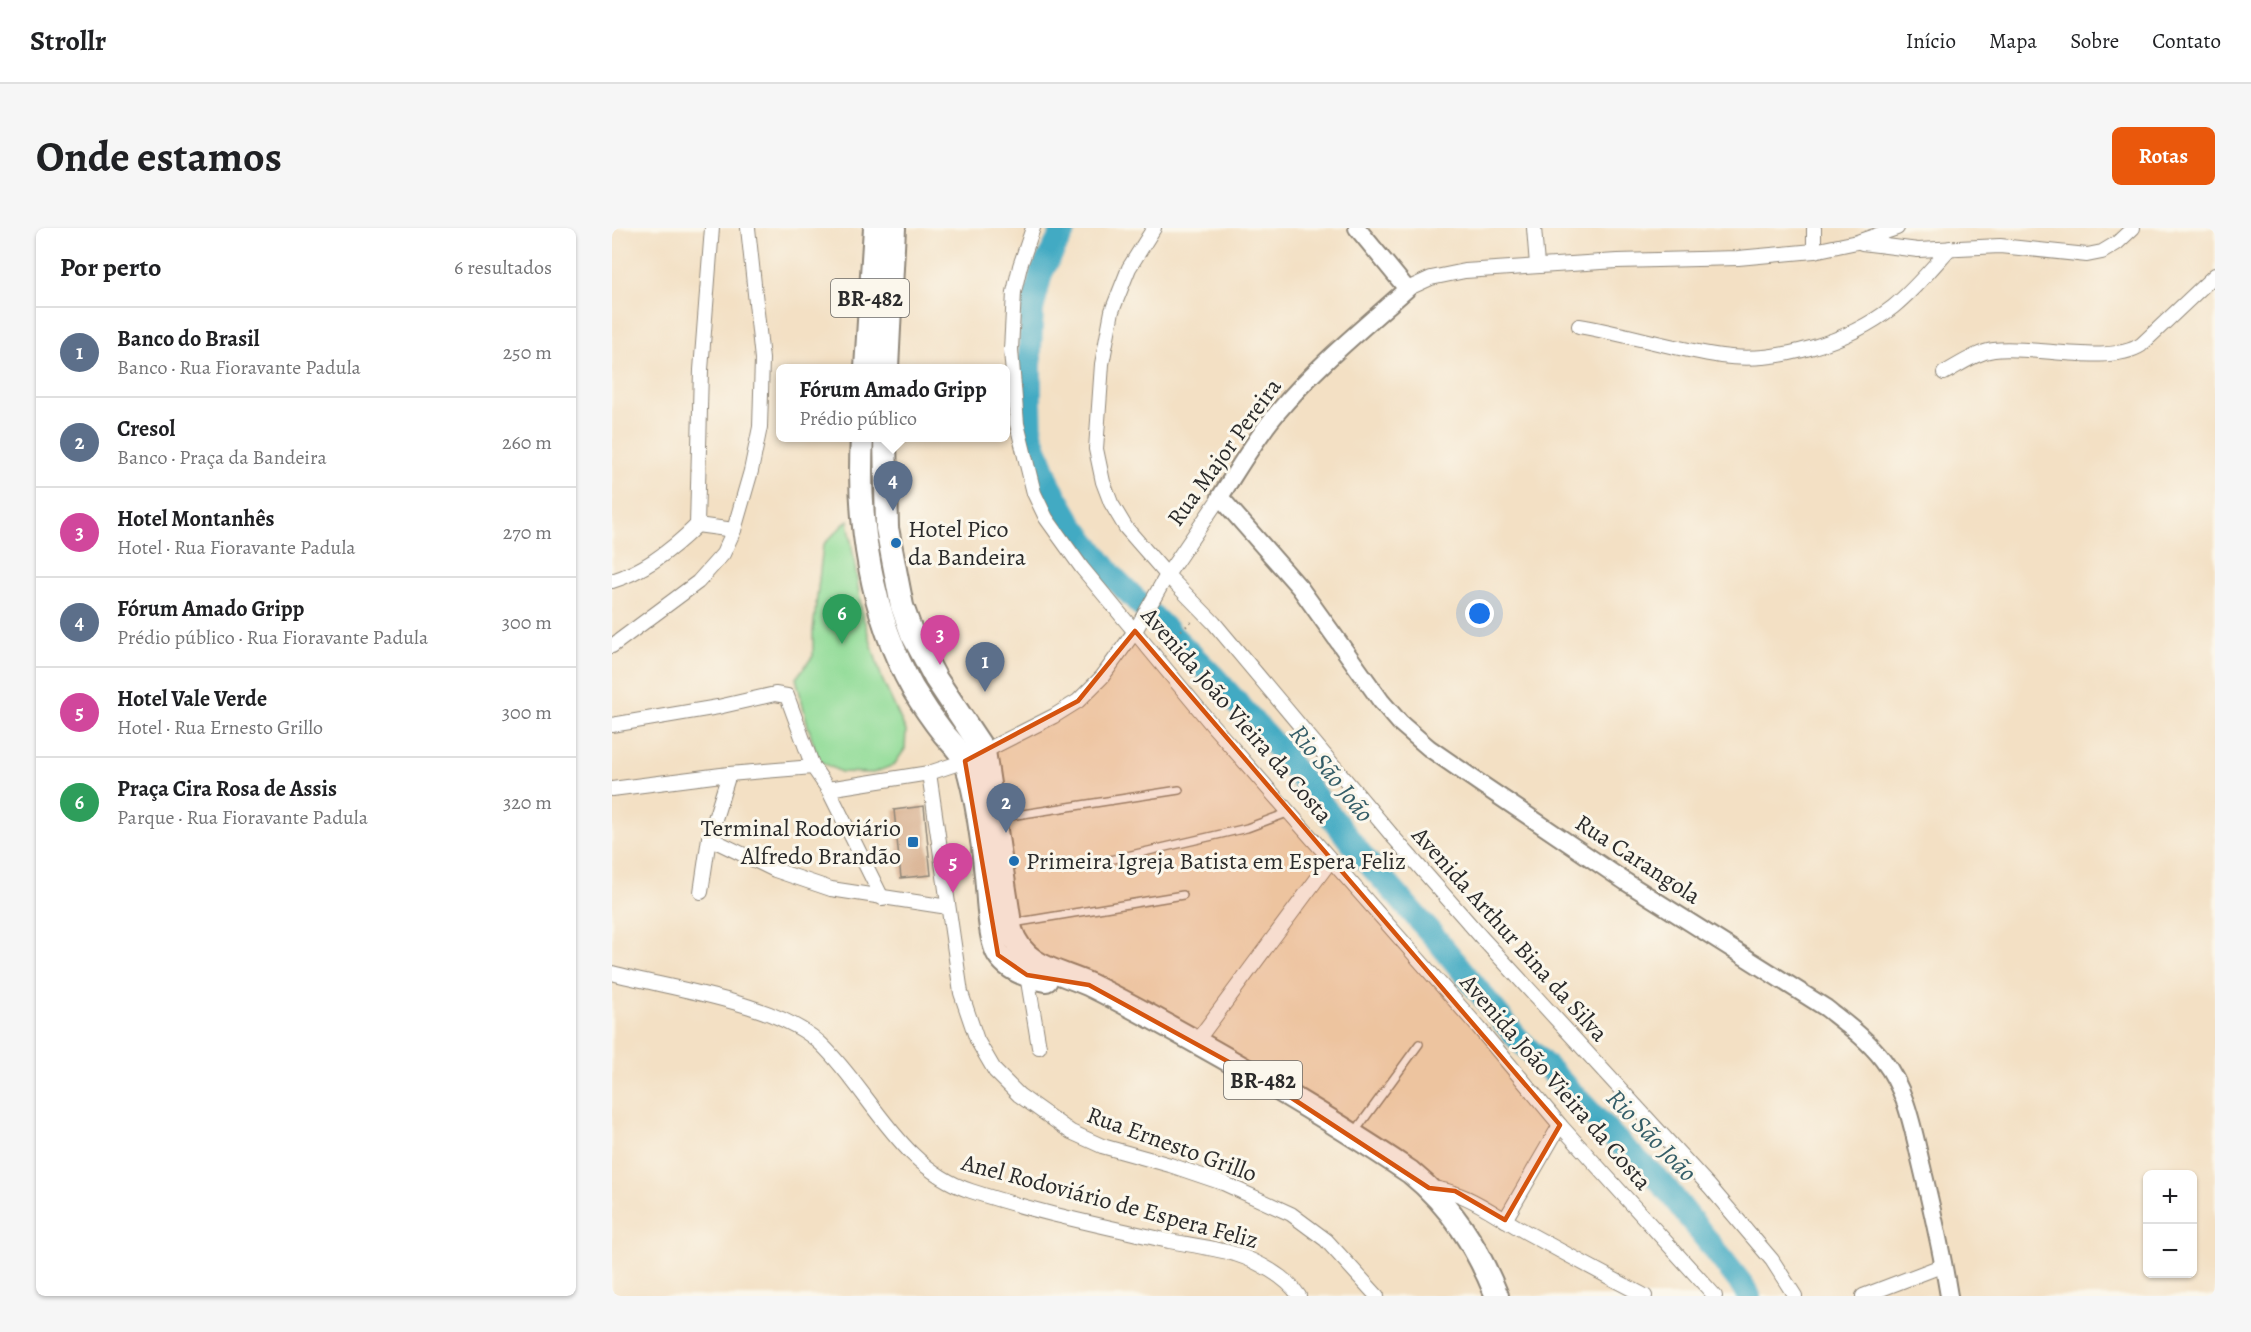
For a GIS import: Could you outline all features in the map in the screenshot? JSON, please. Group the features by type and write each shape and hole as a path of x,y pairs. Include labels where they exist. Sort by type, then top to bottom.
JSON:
{"highway":[{"name":"BR-482","path":"866,364 875,228"},
{"name":"BR-482","path":"887,364 894,228"},
{"name":"BR-482","path":"862,442 864,527 879,609 895,656 937,726 975,756 993,942 998,955 1011,967 1027,975 1089,985"},
{"name":"BR-482","path":"885,442 887,528 906,615 912,634 975,756 995,819 1015,942 1029,959 1089,985 1278,1089 1353,1135 1429,1188 1454,1217 1482,1259 1497,1296"}],"street":[{"path":"612,581 650,564 681,541 697,525 701,370 712,228"},
{"path":"612,646 698,582 723,554 734,530 751,471 760,427 762,359 748,228"},
{"name":"Avenida João Vieira da Costa","path":"1033,228 1014,292 1011,350 1017,424 1034,493 1046,518 1082,568 1137,627 1214,726 1479,1028 1560,1125 1715,1296"},
{"name":"Avenida Arthur Bina da Silva","path":"1154,228 1129,268 1112,311 1102,364 1096,449 1103,482 1111,503 1126,528 1167,575 1214,623 1395,839 1490,947 1710,1187 1772,1260 1795,1296"},
{"path":"1357,228 1407,289"},
{"path":"1534,228 1537,265"},
{"path":"1814,228 1815,251"},
{"name":"Rua Major Pereira","path":"975,756 1054,716 1078,701 1102,677 1137,627 1167,575 1244,458 1276,414 1314,372 1407,289 1431,278 1465,271 1537,265 1738,258 1815,251 1857,242 1897,228"},
{"path":"1857,242 1918,250 2000,246 2087,255 2102,252 2117,243 2133,228"},
{"path":"1579,326 1725,356 1773,356 1798,351 1845,335 1892,307 1921,281 1950,248"},
{"path":"1944,373 1991,350 2099,354 2133,350 2215,274"},
{"name":"Rua Carangola","path":"1220,497 1300,588 1400,723 1429,748 1626,882 1826,1008 1856,1032 1883,1060 1898,1085 1910,1115 1949,1296"},
{"path":"697,525 734,530"},
{"path":"612,725 718,707 775,694 787,696 813,767 828,789 882,898"},
{"path":"828,789 929,773 975,756"},
{"path":"612,789 729,774 813,767"},
{"name":"Rua Ernesto Grillo","path":"929,773 961,993 977,1040 995,1071 1019,1095 1071,1132 1102,1146 1223,1183 1291,1214 1326,1240 1377,1296"},
{"path":"701,892 709,838 729,774"},
{"path":"709,838 775,870 831,889 948,907"},
{"path":"1196,1042 1331,860"},
{"name":"Anel Rodoviário de Espera Feliz","path":"612,973 718,998 763,1012 794,1025 820,1043 910,1153 936,1176 968,1190 1001,1200 1237,1255 1262,1266 1281,1278 1299,1296"},
{"path":"1027,975 1039,1047"},
{"path":"1504,1220 1560,1125"},
{"path":"1429,1188 1455,1191 1645,1296"},
{"path":"1863,1296 1881,1293 1944,1265"}],"lane":[{"path":"995,819 1179,790"},
{"path":"1101,862 1246,828 1290,812"},
{"path":"1011,924 1183,895"},
{"path":"1353,1135 1419,1044"}],"path":[{"path":"1164,643 1192,622"}],"highlighted area":[{"path":"1135,631 1560,1125 1505,1220 1455,1191 1429,1188 1278,1089 1089,985 1027,975 998,955 965,761 1078,701"}],"green space":[{"path":"848,520 862,613 882,679 906,731 905,749 894,765 873,773 841,772 819,761 796,678 813,656 813,631 823,545"}],"building":[{"name":"Terminal Rodoviário Alfredo Brandão","path":"924,806 931,875 901,878 894,810"}],"waterway":[{"name":"Rio São João","path":"1065,228 1041,273 1032,310 1030,403 1031,434 1050,486 1072,524 1113,577 1214,677 1279,750 1363,857 1437,940 1518,1039 1624,1148 1662,1183 1749,1296"}],"place":[{"name":"Fórum Amado Gripp","path":"893,511"},
{"name":"Hotel Pico da Bandeira","path":"896,543"},
{"name":"Praça Cira Rosa de Assis","path":"842,644"},
{"name":"Hotel Montanhês","path":"940,665"},
{"name":"Banco do Brasil","path":"985,692"},
{"name":"Cresol","path":"1006,833"},
{"name":"Terminal Rodoviário Alfredo Brandão","path":"913,842"},
{"name":"Primeira Igreja Batista em Espera Feliz","path":"1014,861"},
{"name":"Hotel Vale Verde","path":"953,893"}]}
